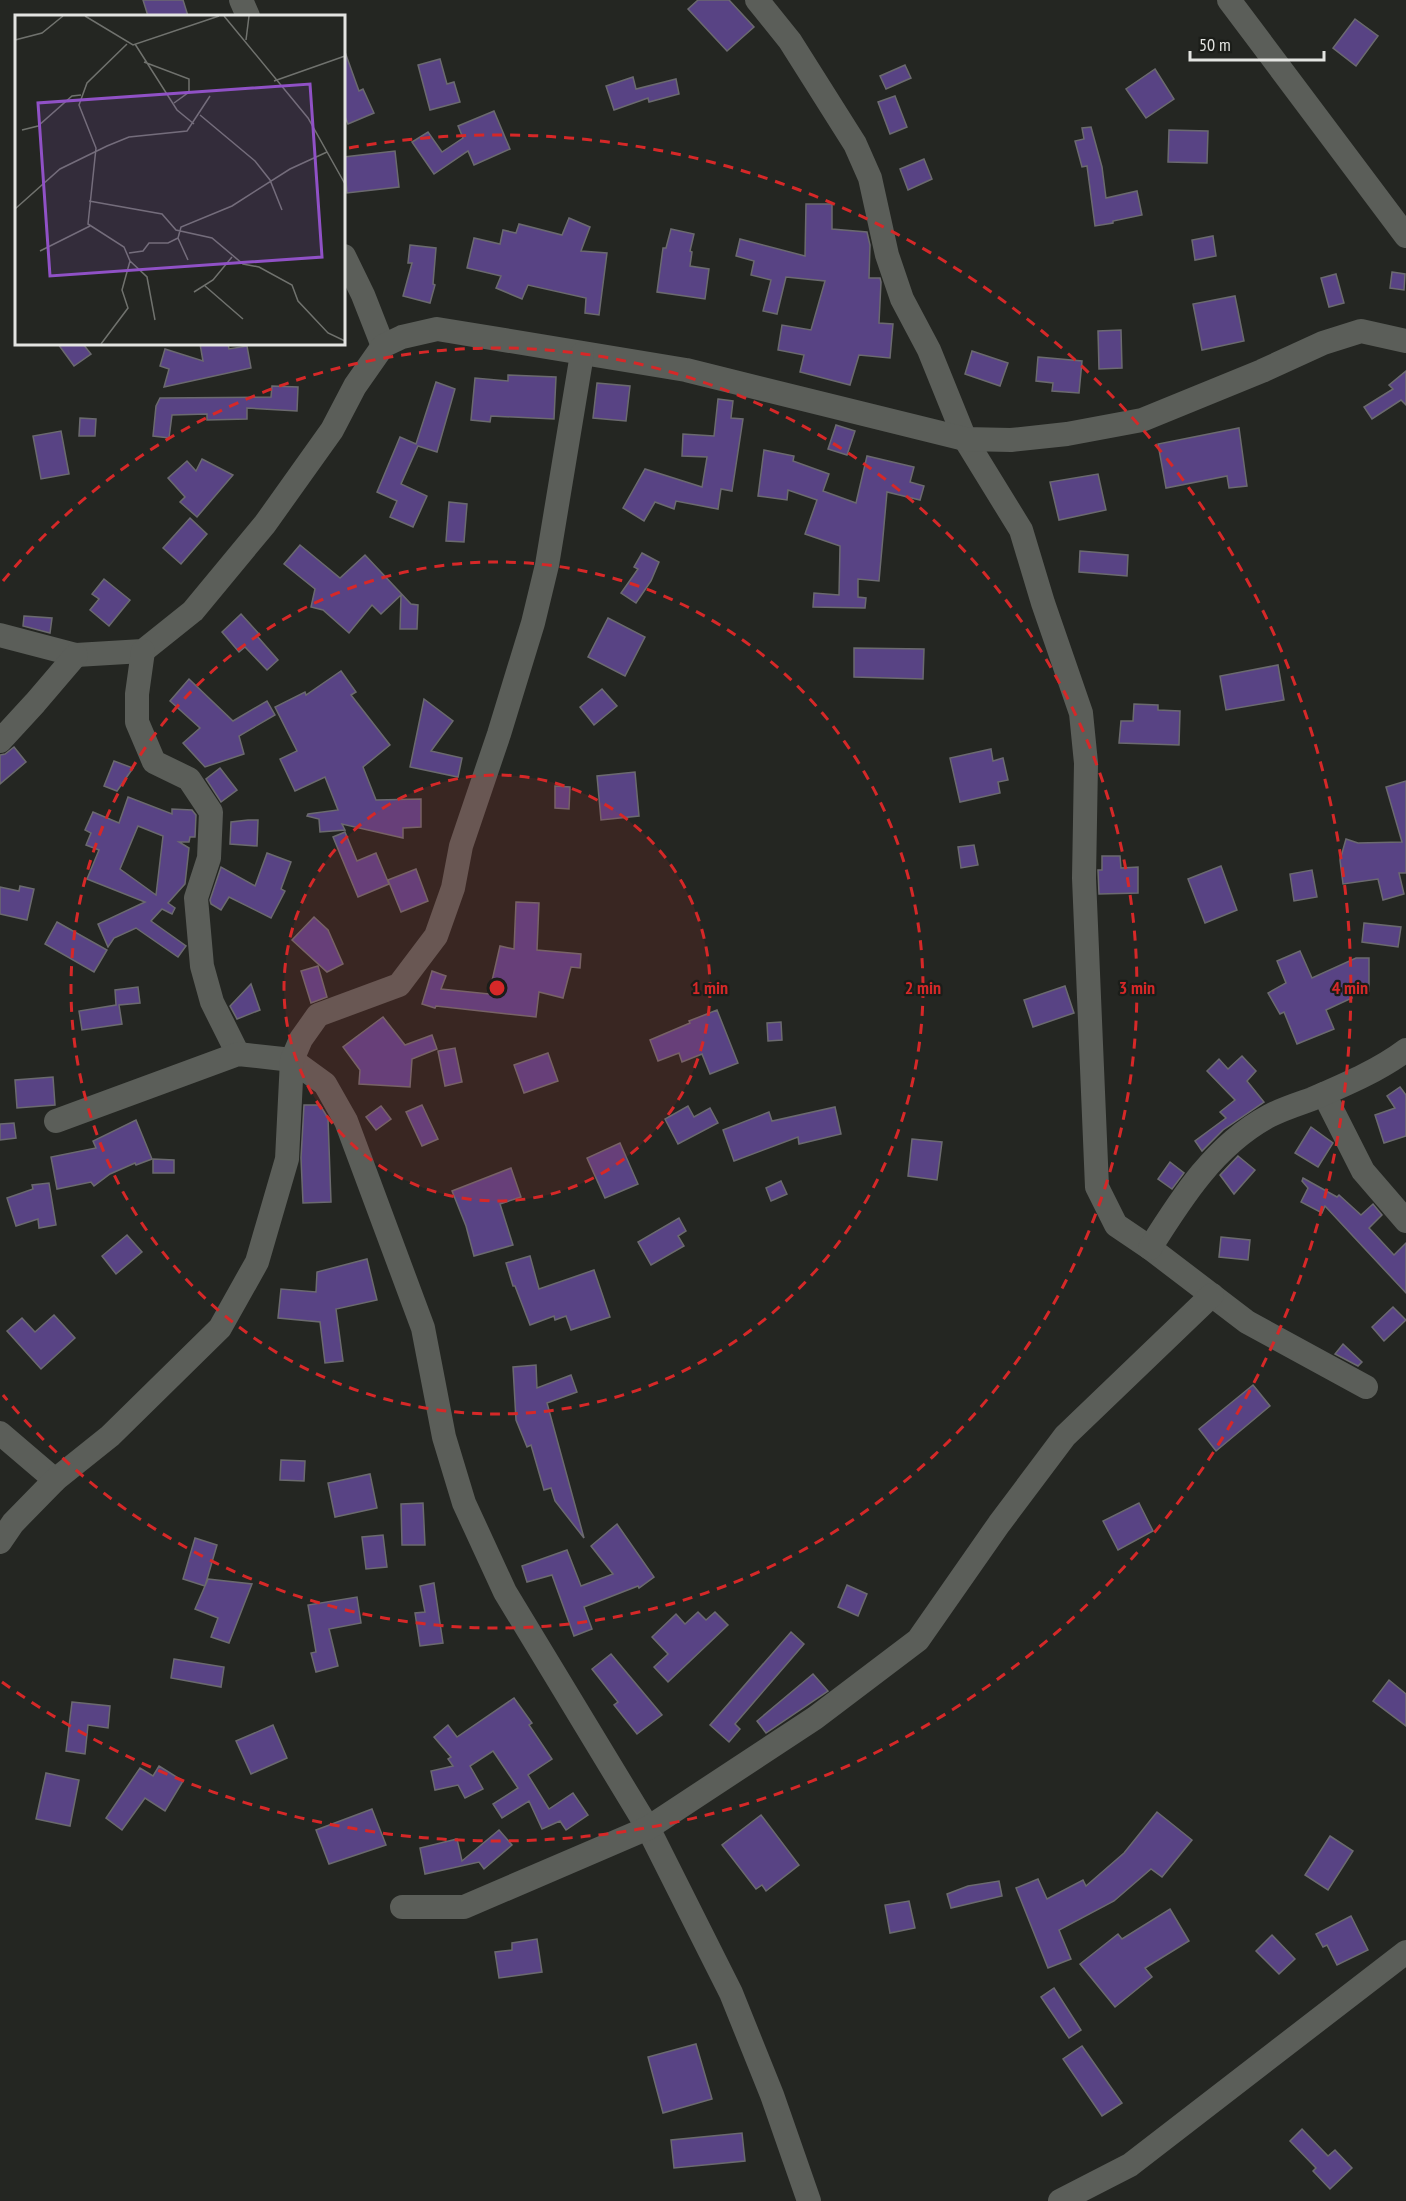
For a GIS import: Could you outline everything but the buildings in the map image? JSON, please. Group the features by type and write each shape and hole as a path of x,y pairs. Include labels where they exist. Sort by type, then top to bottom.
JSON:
{"street":[{"path":"241,0 248,15"},
{"path":"757,0 790,41 855,144 870,178 887,255 902,299 928,350 965,439 1021,530 1043,603 1081,713 1086,763 1084,878 1097,1187 1116,1225 1247,1322 1366,1387"},
{"path":"1229,0 1406,236"},
{"path":"345,258 363,295 383,346"},
{"path":"0,635 76,655 142,651 193,611 265,524 332,430 355,386 383,346 402,337 436,329 686,370 965,439 1011,440 1067,434 1142,420 1332,340 1361,331 1406,341"},
{"path":"0,1542 13,1523 55,1480 110,1436 220,1328 257,1262 287,1159 292,1060 301,1039 318,1015 399,985 435,936 453,888 461,846 502,723 543,585 582,354"},
{"path":"142,651 137,694 137,722 141,732 154,762 189,779 211,812 209,858 196,898 202,966 212,1002 238,1054"},
{"path":"0,741 76,655"},
{"path":"1150,1248 1178,1204 1218,1153 1269,1116 1324,1094 1389,1062 1406,1050"},
{"path":"56,1121 238,1054 292,1060 325,1084 346,1121 423,1328 444,1437 464,1503 505,1592 648,1828 731,1993 772,2095 809,2201"},
{"path":"1324,1094 1363,1171 1406,1221"},
{"path":"402,1907 464,1907 648,1828 814,1718 918,1640 999,1524 1065,1436 1212,1295"},
{"path":"0,1433 55,1480"},
{"path":"1060,2201 1130,2165 1406,1952"}]}
